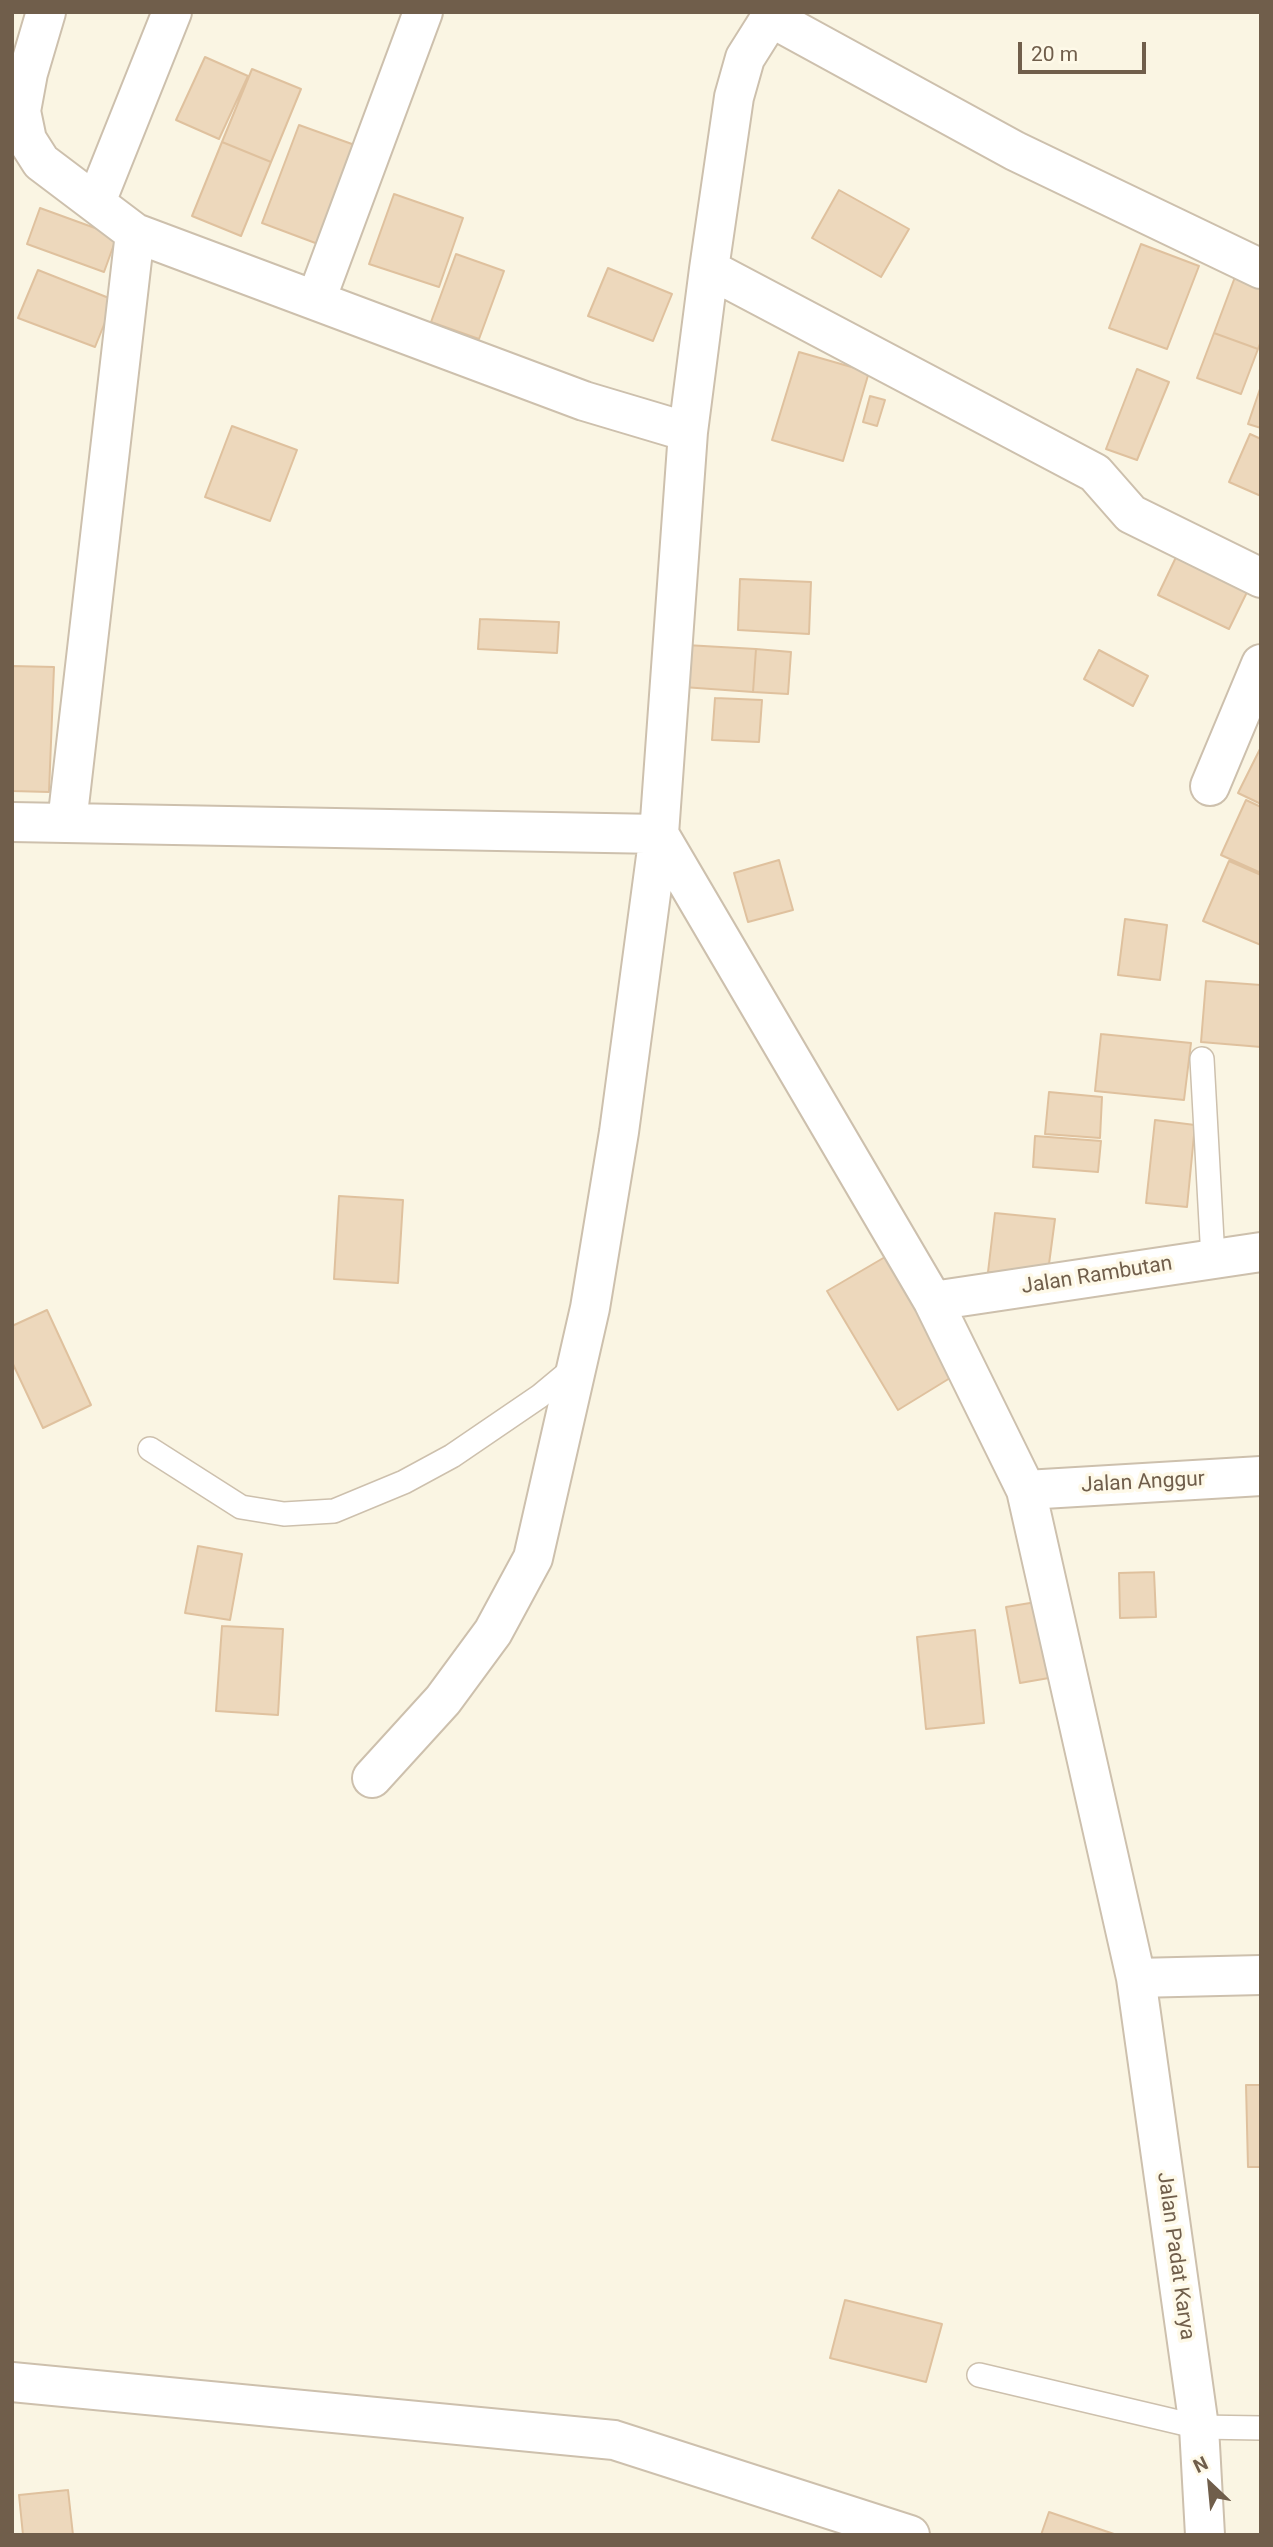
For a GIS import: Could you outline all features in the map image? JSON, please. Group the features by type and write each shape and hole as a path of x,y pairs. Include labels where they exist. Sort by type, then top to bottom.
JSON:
{"street":[{"path":"46,12 28,73 21,111 20,137 41,162 135,233 584,401 688,432"},
{"path":"96,202 172,12"},
{"path":"316,300 423,12"},
{"path":"372,1778 443,1700 486,1642 533,1559 579,1364 619,1132 659,834 688,432 734,97 745,58 772,15 1015,151 1261,269"},
{"path":"67,823 135,233"},
{"path":"709,269 1096,473 1130,514 1261,578"},
{"path":"1210,786 1261,664"},
{"path":"12,822 659,834"},
{"name":"Jalan Padat Karya","path":"659,834 933,1301 1026,1490 1136,1978 1199,2427 1205,2535"},
{"name":"Jalan Rambutan","path":"933,1301 1261,1252"},
{"name":"Jalan Anggur","path":"1026,1490 1261,1476"},
{"path":"1136,1978 1261,1975"},
{"path":"12,2382 614,2440 910,2535"}],"lane":[{"path":"1202,1059 1213,1259"},
{"path":"150,1448 241,1507 284,1514 334,1511 404,1482 452,1456 540,1396 579,1364"},
{"path":"979,2375 1199,2427 1261,2428"}],"building":[{"path":"205,57 248,76 219,139 176,120"},
{"path":"252,69 301,89 271,162 222,142"},
{"path":"299,125 363,148 326,247 262,223"},
{"path":"222,142 271,162 241,236 192,216"},
{"path":"839,190 909,229 881,277 812,238"},
{"path":"394,194 463,218 439,287 369,264"},
{"path":"40,208 117,236 104,272 27,244"},
{"path":"1141,244 1199,266 1167,349 1109,328"},
{"path":"456,254 504,271 479,339 431,322"},
{"path":"608,268 672,294 653,341 588,316"},
{"path":"38,270 114,300 95,347 18,318"},
{"path":"1235,277 1261,286 1261,341 1258,349 1214,333"},
{"path":"1214,333 1258,349 1241,394 1197,378"},
{"path":"799,352 869,372 843,461 772,440"},
{"path":"1137,369 1169,382 1137,460 1106,449"},
{"path":"1261,386 1261,428 1248,424"},
{"path":"870,396 885,400 877,426 863,422"},
{"path":"232,426 297,450 270,521 205,497"},
{"path":"1250,434 1261,439 1261,496 1229,482"},
{"path":"1178,553 1250,586 1229,629 1158,595"},
{"path":"740,579 811,582 809,634 738,630"},
{"path":"480,619 559,622 557,653 478,649"},
{"path":"686,645 756,649 753,692 683,687"},
{"path":"756,649 791,652 788,694 753,692"},
{"path":"1099,650 1148,676 1133,706 1084,679"},
{"path":"12,666 54,667 49,792 12,791"},
{"path":"715,698 762,700 759,742 712,740"},
{"path":"1261,747 1261,804 1238,793"},
{"path":"1246,800 1261,807 1261,873 1221,855"},
{"path":"779,860 793,910 748,922 734,873"},
{"path":"1229,861 1261,875 1261,945 1203,921"},
{"path":"1125,919 1167,925 1160,980 1118,975"},
{"path":"1206,981 1261,985 1261,1047 1201,1042"},
{"path":"1101,1034 1191,1043 1184,1100 1095,1091"},
{"path":"1049,1092 1102,1097 1100,1138 1045,1134"},
{"path":"1155,1120 1195,1125 1187,1207 1146,1203"},
{"path":"1035,1136 1101,1141 1098,1172 1033,1167"},
{"path":"339,1196 403,1200 398,1283 334,1279"},
{"path":"995,1213 1055,1219 1047,1279 988,1272"},
{"path":"885,1257 955,1375 898,1410 827,1291"},
{"path":"47,1310 91,1405 43,1428 12,1362 12,1326"},
{"path":"198,1546 242,1554 230,1620 185,1613"},
{"path":"1154,1572 1156,1617 1120,1618 1119,1573"},
{"path":"1036,1602 1049,1678 1020,1683 1006,1607"},
{"path":"222,1626 283,1629 278,1715 216,1711"},
{"path":"975,1630 984,1723 926,1729 917,1637"},
{"path":"1246,2085 1261,2085 1261,2167 1248,2167"},
{"path":"845,2300 942,2324 926,2382 830,2358"},
{"path":"68,2490 73,2535 23,2535 19,2495"},
{"path":"1049,2512 1117,2535 1041,2535"}]}
